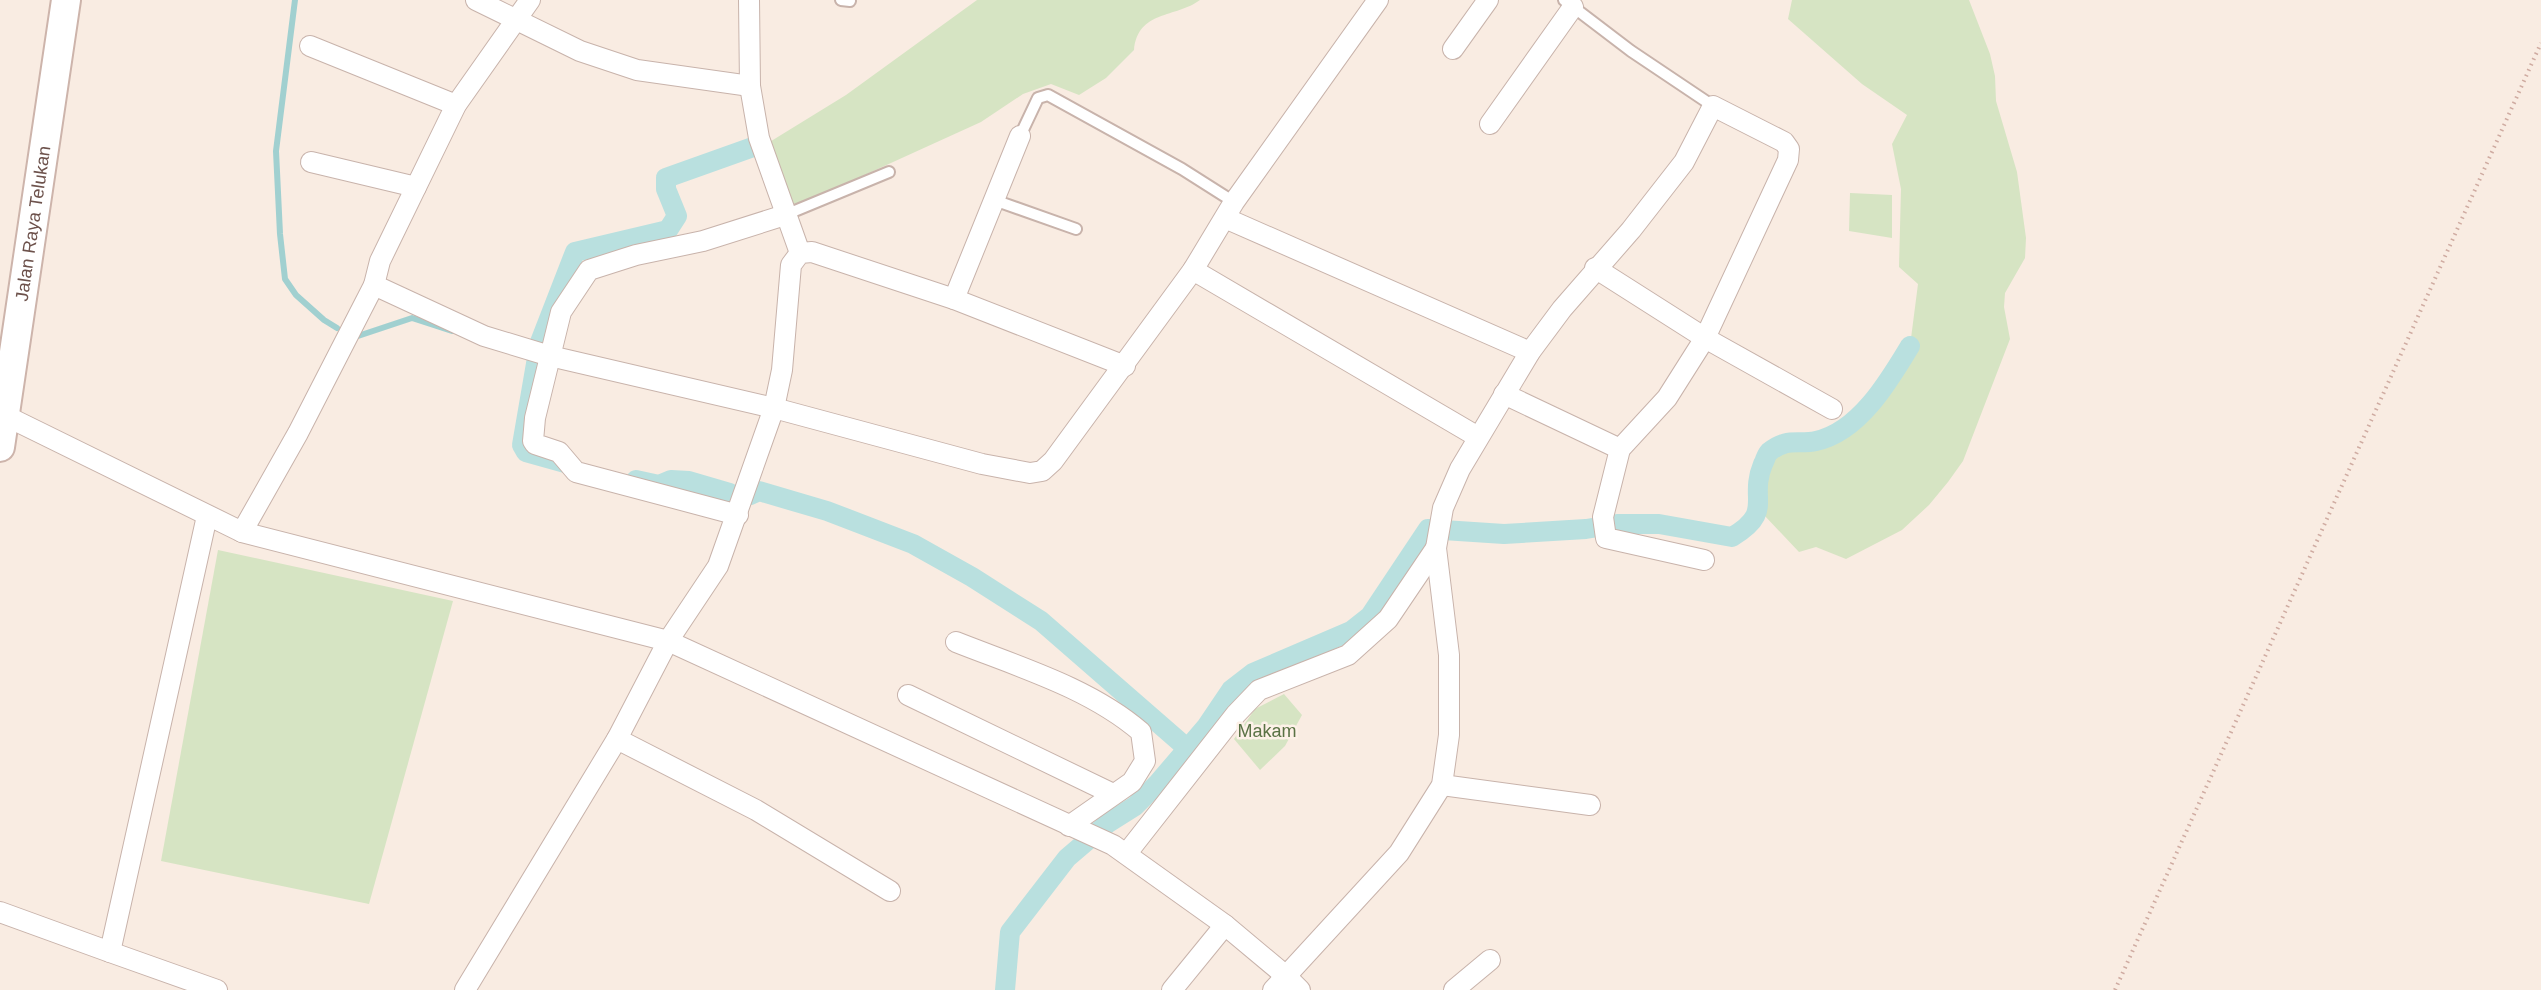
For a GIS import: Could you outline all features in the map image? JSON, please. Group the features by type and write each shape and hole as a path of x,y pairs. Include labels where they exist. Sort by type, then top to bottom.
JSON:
{"main road":[{"name":"Jalan Raya Telukan","path":"0,447 3,414 66,0"}],"street":[{"path":"476,0 580,51 637,70 750,86"},
{"path":"242,532 298,433 374,285 380,261 456,105 530,0"},
{"path":"749,0 750,86 759,138 800,253"},
{"path":"374,285 484,336 550,356 774,408 943,454 1030,473 1042,471 1053,461 1125,366 1193,270 1230,210 1378,0"},
{"path":"1453,50 1488,0"},
{"path":"1490,124 1569,4"},
{"path":"310,46 456,105"},
{"path":"1120,849 1259,690 1348,655 1388,620 1437,538 1450,489 1478,437 1530,352 1595,268 1631,230 1684,162 1713,106 1784,142 1789,149 1788,160 1705,338 1667,398 1620,449 1603,525 1606,538 1704,560"},
{"path":"954,299 1020,136"},
{"path":"311,162 326,163 416,187"},
{"path":"1230,210 1530,352"},
{"path":"738,515 576,472 567,461 533,441 535,418 561,312 589,270 636,255 703,241 785,215"},
{"path":"465,990 617,738 668,641 718,566 738,515 774,408 782,370 791,265 800,253 812,252 954,299 1125,366"},
{"path":"1595,268 1705,338 1832,409"},
{"path":"1193,270 1478,437"},
{"path":"1504,394 1620,449"},
{"path":"3,414 242,532 668,641 1120,849 1225,925 1279,983 1300,990"},
{"path":"110,952 207,516"},
{"path":"1279,983 1398,853 1442,785 1449,735 1449,655 1437,538"},
{"path":"956,642 1063,686 1119,713 1142,732 1145,761 1132,782 1113,794 1078,830"},
{"path":"908,695 1113,794"},
{"path":"617,738 756,810 890,891"},
{"path":"1442,785 1590,805"},
{"path":"0,912 217,990"},
{"path":"1172,990 1225,925"},
{"path":"1454,990 1490,960"}],"lane":[{"path":"1569,4 1631,51 1713,106"},
{"path":"1020,136 1038,98 1048,95 1182,169 1230,210"},
{"path":"785,215 889,172"},
{"path":"994,200 1076,229"}],"path":[{"path":"2115,990 2541,43"}],"green space":[{"path":"977,0 1200,0 1150,21 1137,37 1134,50 1106,78 1079,95 1051,84 1023,94 981,122 803,203 793,204 779,178 768,143 846,95"},
{"path":"1792,0 1969,0 1990,54 1995,76 1996,101 2017,172 2026,238 2025,258 2005,293 2004,307 2010,339 1963,461 1929,505 1902,530 1846,559 1816,547 1799,552 1764,515 1763,479 1774,457 1798,449 1819,450 1840,441 1887,396 1915,349 1910,346 1918,284 1899,267 1901,189 1892,144 1907,115 1862,84 1788,19"},
{"path":"1850,193 1892,195 1892,238 1849,231"},
{"path":"218,550 453,601 369,904 161,861"},
{"name":"Makam","path":"1284,694 1302,715 1285,746 1260,770 1234,739 1255,709"}],"waterway":[{"path":"295,0 276,151 280,234 285,279 296,295 324,320 337,328"},
{"path":"540,342 575,252 668,230 677,216 666,189 666,178 753,147"},
{"path":"358,336 412,318 452,331"},
{"path":"1005,990 1010,932 1067,858 1108,823 1135,806 1158,783 1206,727 1231,690 1253,673 1351,631 1370,616 1428,529 1504,534 1586,529 1617,524 1659,524 1732,537 1745,528 1757,512 1759,476 1769,452 1787,443 1810,442 1832,436 1846,427 1871,403 1910,346"},
{"path":"537,358 522,445 526,452 569,464"},
{"path":"636,480 659,485 671,480 689,481 730,493"},
{"path":"750,495 759,491 827,511 913,544 972,577 1041,621 1188,749"}]}
